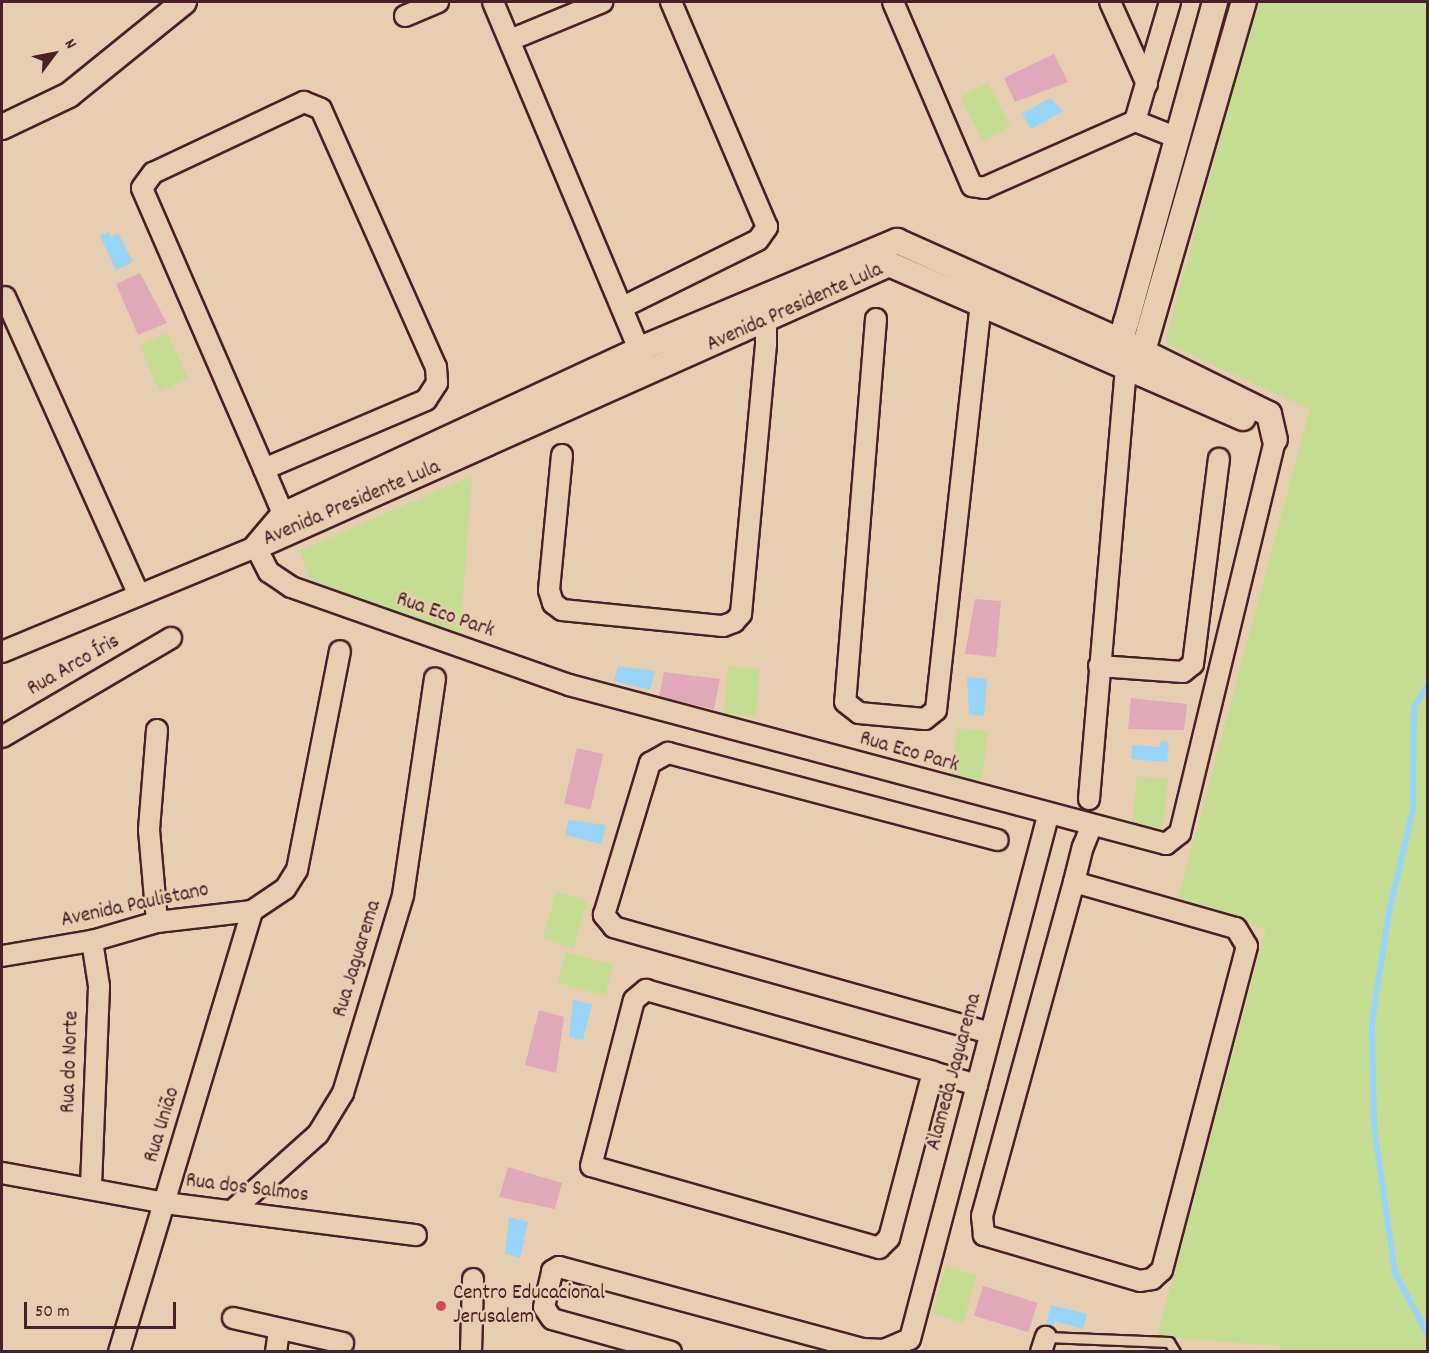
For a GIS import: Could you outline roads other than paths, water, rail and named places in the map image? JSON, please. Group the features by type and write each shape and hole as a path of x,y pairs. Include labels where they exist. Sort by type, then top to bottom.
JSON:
{"street":[{"path":"2,127 69,95 184,2"},
{"path":"405,16 438,2"},
{"path":"493,2 625,306 649,374"},
{"path":"510,40 602,2"},
{"path":"625,306 758,240 767,227 670,2"},
{"path":"893,2 972,186 984,188 1135,121 1178,138"},
{"path":"1110,2 1147,84"},
{"path":"1135,121 1170,2"},
{"path":"1121,341 1215,2"},
{"path":"1089,799 1099,666 1135,358 1244,2"},
{"path":"264,469 426,400 437,383 436,368 321,109 311,102 153,173 142,188 287,524"},
{"name":"Avenida Presidente Lula","path":"256,547 287,524 640,350 897,241 982,290 1269,414 1275,439"},
{"name":"Avenida Presidente Lula","path":"287,524 649,374 889,264 982,290 1121,341 1135,358"},
{"path":"876,319 845,702 859,713 925,719 936,710 982,290"},
{"path":"4,297 138,593"},
{"path":"562,455 549,590 553,603 562,610 723,626 734,622 741,614 766,322 756,299"},
{"name":"Rua Eco Park","path":"256,547 269,572 291,587 568,685 1157,845 1180,833 1275,439"},
{"path":"1099,666 1183,672 1193,664 1219,459"},
{"path":"2,652 138,593 256,547"},
{"name":"Rua Arco Íris","path":"2,737 171,638"},
{"name":"Avenida Paulistano","path":"2,956 92,941 157,922 252,911 285,890 297,870 340,651"},
{"name":"Rua Jaguarema","path":"233,1210 318,1134 343,1093 403,895 435,678"},
{"path":"157,729 149,830 157,922"},
{"path":"990,1033 614,927 604,915 650,763 668,753 998,840"},
{"name":"Alameda Jaguarema","path":"825,1346 884,1350 910,1339 1048,816"},
{"path":"1074,882 1236,928 1247,946 1162,1270 1152,1279 1129,1278 984,1235 982,1216 1074,882 1091,827"},
{"name":"Rua União","path":"119,1352 252,911"},
{"name":"Rua do Norte","path":"91,1186 99,986 92,941"},
{"path":"933,1072 889,1238 879,1248 591,1166 634,1000 646,990 933,1072 977,1085"},
{"name":"Rua dos Salmos","path":"2,1173 91,1186 165,1203 416,1235"},
{"path":"671,1352 552,1319 543,1307 552,1271 559,1267 825,1346"},
{"path":"471,1352 473,1279"},
{"path":"233,1318 343,1343"},
{"path":"276,1352 279,1330"}],"lane":[{"path":"1044,1344 1174,1348"}],"water":[{"path":"1050,98 1063,111 1031,129 1022,114"},
{"path":"109,232 111,237 118,233 133,262 116,270 100,236"},
{"path":"618,666 655,671 650,690 614,681"},
{"path":"967,677 987,679 984,716 969,714"},
{"path":"1161,741 1169,742 1167,762 1131,759 1132,745 1160,747"},
{"path":"569,820 606,825 601,844 565,835"},
{"path":"573,1000 592,1004 583,1040 569,1037"},
{"path":"509,1217 528,1222 520,1258 505,1254"},
{"path":"1051,1305 1087,1314 1083,1329 1055,1321 1054,1326 1046,1324"}],"waterway":[{"path":"1428,684 1414,707 1413,809 1389,912 1372,1022 1374,1127 1395,1273 1428,1335"}],"place":[{"name":"Centro Educacional Jerusalem","path":"441,1306"}]}
